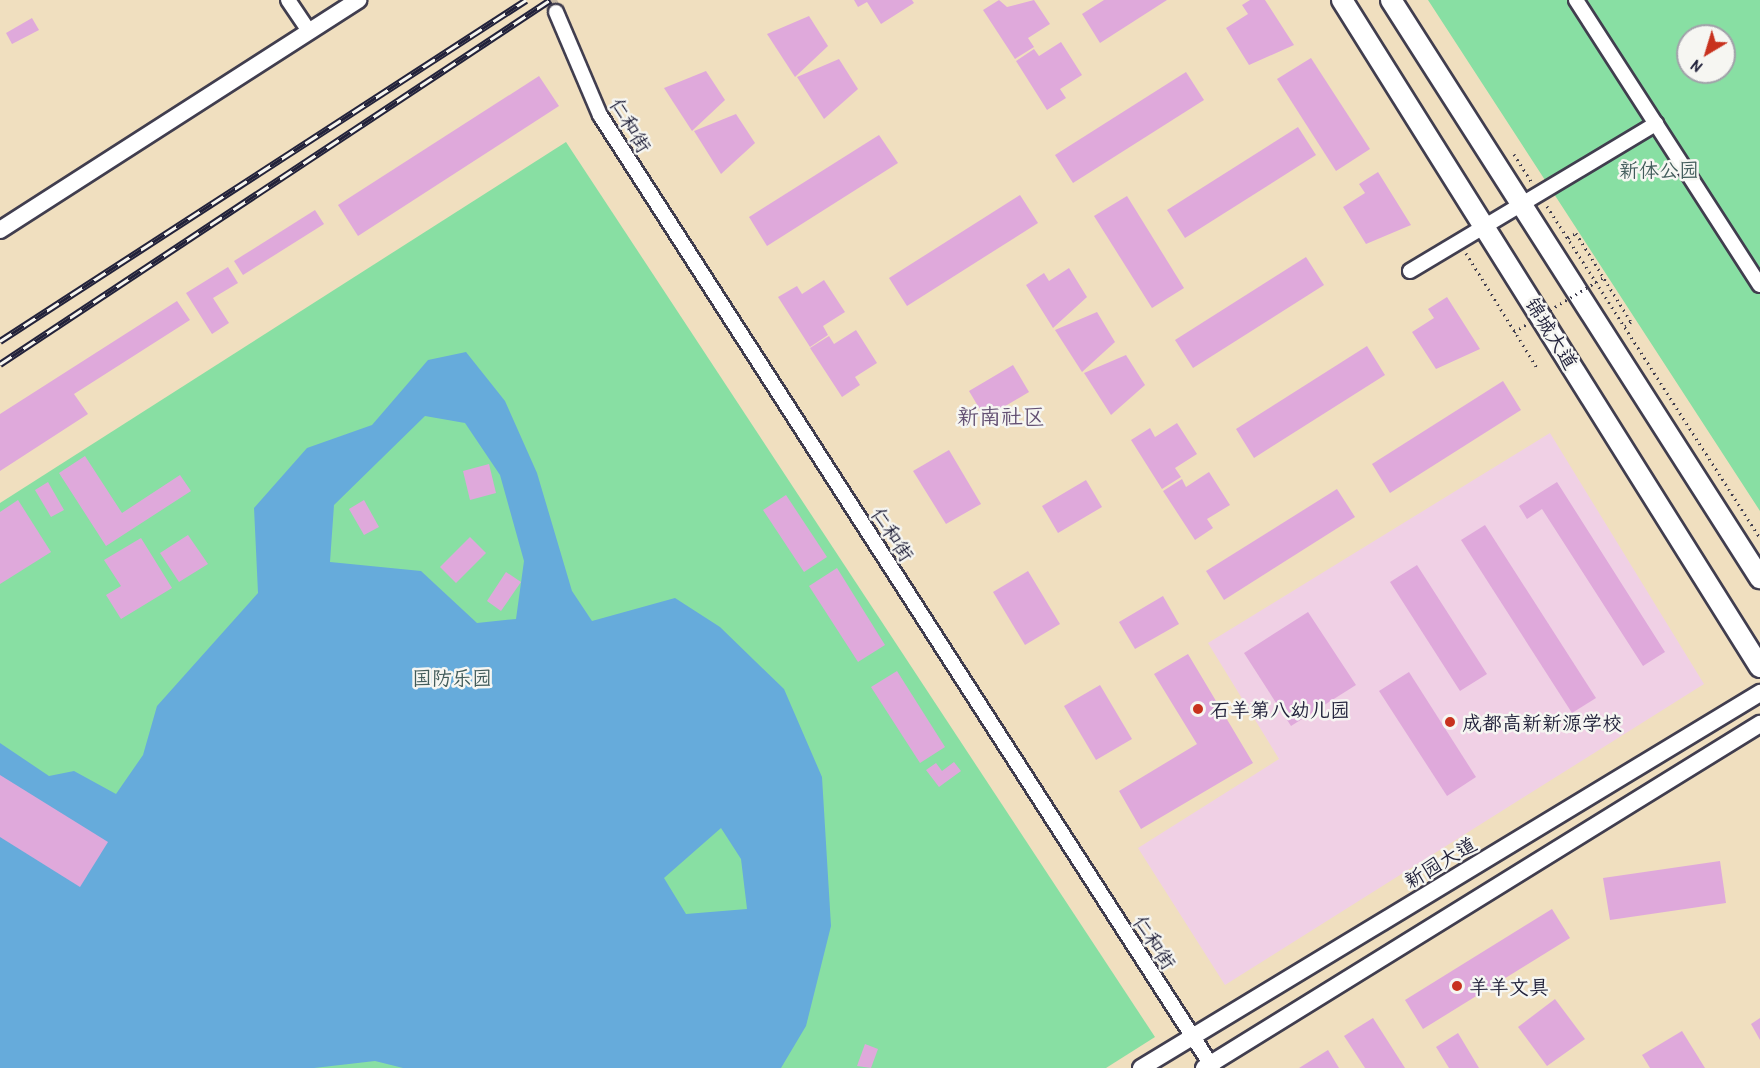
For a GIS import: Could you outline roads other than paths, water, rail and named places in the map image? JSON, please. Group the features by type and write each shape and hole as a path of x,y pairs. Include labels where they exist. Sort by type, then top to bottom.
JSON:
{"main road":[{"name":"锦城大道","path":"1342,0 1760,666"},
{"path":"1391,0 1760,578"}],"street":[{"path":"288,0 309,31"},
{"path":"0,230 358,0"},
{"path":"1576,0 1760,285"},
{"name":"仁和街","path":"556,12 600,115 1192,1036 1209,1067"},
{"path":"1410,271 1656,124"},
{"name":"新园大道","path":"1141,1068 1760,693"},
{"path":"1209,1067 1760,724"}],"water":[{"path":"466,352 505,401 537,473 572,591 592,621 675,598 720,627 784,689 822,777 831,926 806,1026 781,1068 403,1068 375,1061 314,1068 0,1068 0,743 49,776 74,771 116,794 143,755 157,706 258,593 254,508 307,448 372,425 428,360","holes":["425,416 465,423 500,475 524,561 516,619 477,623 421,571 330,562 334,505","721,828 741,859 747,909 686,914 664,878"]}],"tunnel":[{"path":"549,0 556,12"}],"railway":[{"path":"0,341 526,0"},
{"path":"0,364 550,0"}],"place":[{"name":"石羊第八幼儿园","path":"1198,709"},
{"name":"成都高新新源学校","path":"1450,722"},
{"name":"羊羊文具","path":"1457,986"}],"district":[{"name":"新南社区","path":"1001,417"}],"park label":[{"name":"新体公园","path":"1659,169"},
{"name":"国防乐园","path":"452,677"}]}
